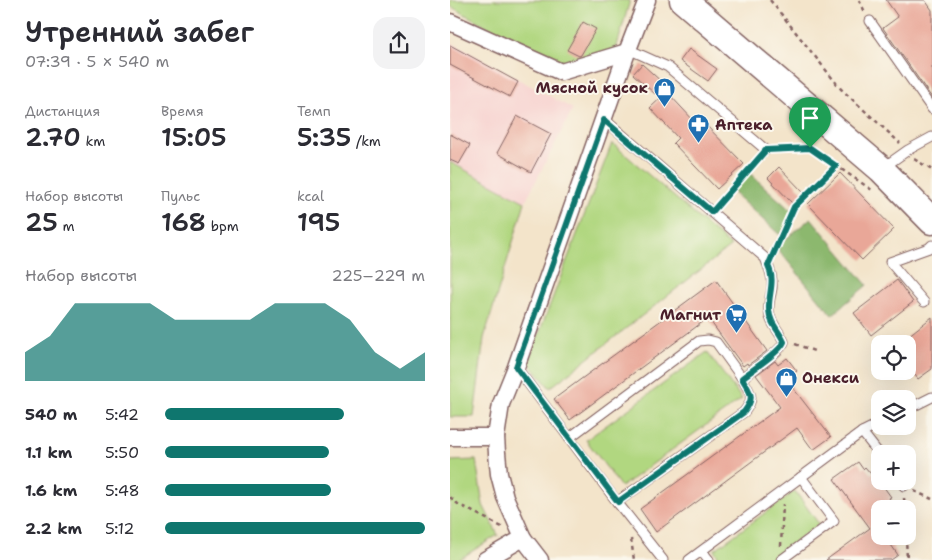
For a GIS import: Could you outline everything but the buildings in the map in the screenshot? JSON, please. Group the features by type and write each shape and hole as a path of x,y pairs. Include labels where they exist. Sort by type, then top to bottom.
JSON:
{"main road":[{"path":"683,0 878,181 932,221"}],"street":[{"path":"540,560 523,538 505,497 499,474 496,437 501,404 516,367 647,0"},
{"path":"450,22 562,72 628,50"},
{"path":"450,437 496,437"},
{"path":"485,560 523,538"}],"lane":[{"path":"870,21 932,109"},
{"path":"628,50 668,67 766,150"},
{"path":"604,120 765,258 772,272 769,311 773,324 784,342 783,346 742,378"},
{"path":"878,181 909,153 932,137"},
{"path":"924,302 890,262 929,248 932,245"},
{"path":"569,438 699,341 708,340 716,342 742,378 751,394 751,403 744,412 618,502"},
{"path":"516,367 663,560"},
{"path":"916,405 932,397"},
{"path":"689,560 862,432 871,428"},
{"path":"862,432 872,445"},
{"path":"781,560 834,521 801,477"},
{"path":"702,551 709,560"}],"path":[{"path":"770,0 841,89 909,153 932,170"},
{"path":"712,212 766,150 810,148 836,166 878,181"},
{"path":"768,266 794,207 836,166"},
{"path":"782,339 817,352"},
{"path":"781,550 783,490"},
{"path":"914,490 932,499"},
{"path":"450,498 523,538"},
{"path":"906,545 907,559"}],"shaded area":[{"path":"450,42 573,109 525,202 450,162"}],"green space":[{"path":"450,0 630,0 615,53 553,63 450,6"},
{"path":"612,143 731,246 550,388 528,362"},
{"path":"450,162 525,202 484,338 474,417 450,417"},
{"path":"747,171 797,216 780,235 730,190"},
{"path":"811,218 867,285 832,315 776,247"},
{"path":"707,352 742,399 621,487 586,440"},
{"path":"476,460 483,505 498,535 458,560 450,560 450,461"},
{"path":"795,491 819,524 770,560 721,560 714,550"}],"place":[{"name":"Мясной кусок","path":"664,107"},
{"name":"Аптека","path":"699,144"},
{"name":"Магнит","path":"737,334"},
{"name":"Онекси","path":"786,397"}],"route":[{"path":"604,120 712,212 766,150 810,148 836,166 794,207 768,266 772,272 769,311 773,324 784,342 783,346 742,378 751,394 751,403 744,412 618,502 516,367 604,120"}]}
